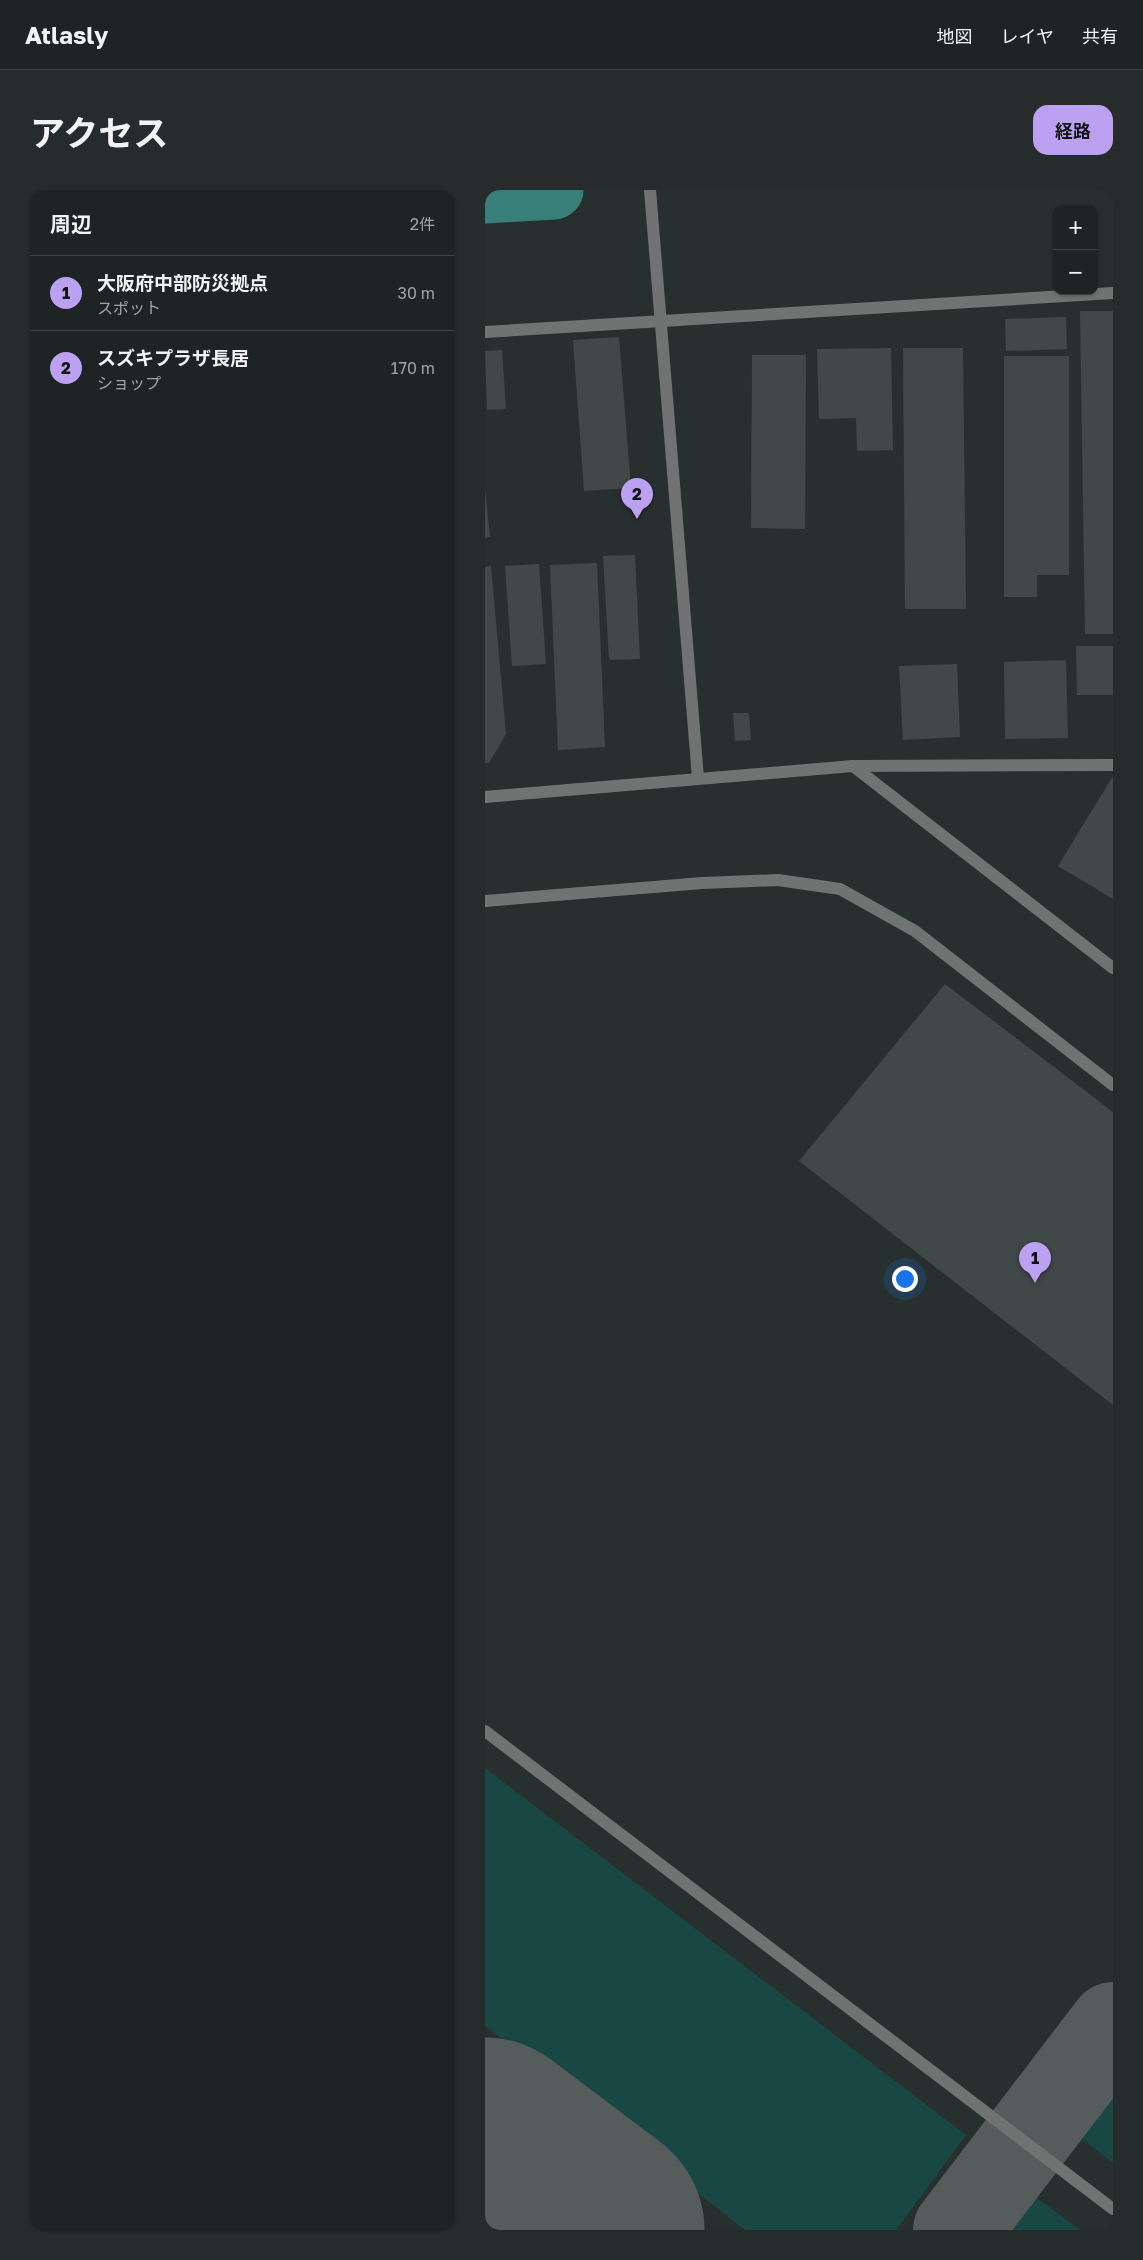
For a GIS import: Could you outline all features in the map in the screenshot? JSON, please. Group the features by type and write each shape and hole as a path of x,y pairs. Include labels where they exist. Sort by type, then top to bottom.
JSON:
{"street":[{"path":"650,190 698,778"},
{"path":"485,332 1113,294"},
{"path":"485,797 853,766 1113,765"},
{"path":"853,766 1113,968"},
{"path":"485,901 701,883 778,880 841,889 915,931 1113,1085"},
{"path":"485,1731 1113,2209"}],"shaded area":[{"path":"485,1768 966,2135 896,2230 745,2230 485,2026"},
{"path":"1113,2089 1113,2163 1078,2135"},
{"path":"1034,2196 1080,2230 1007,2230"}],"building":[{"path":"1080,311 1113,311 1113,634 1085,634"},
{"path":"1066,317 1067,349 1006,351 1005,319"},
{"path":"619,337 631,488 584,491 573,340"},
{"path":"891,348 893,450 857,451 856,418 819,419 817,349"},
{"path":"903,348 963,348 966,609 905,609"},
{"path":"502,350 506,409 487,410 485,351"},
{"path":"752,355 806,355 805,529 751,528"},
{"path":"1004,356 1069,356 1069,575 1037,575 1037,597 1004,597"},
{"path":"485,489 490,537 485,538"},
{"path":"635,555 640,659 609,660 603,556"},
{"path":"597,563 605,747 558,750 550,565"},
{"path":"539,564 546,664 512,666 505,566"},
{"path":"491,566 506,734 489,763 485,763 485,567"},
{"path":"1076,646 1113,646 1113,695 1077,695"},
{"path":"1066,660 1068,738 1005,739 1004,662"},
{"path":"957,664 960,737 903,740 899,666"},
{"path":"733,713 749,713 751,740 735,741"},
{"path":"1113,776 1113,899 1058,866"},
{"path":"945,984 1113,1112 1113,1405 799,1161"}],"waterway":[{"path":"485,194 554,190"}],"taxiway":[{"path":"957,2230 1113,2026"}],"runway":[{"path":"485,2147 595,2230"}],"place":[{"name":"スズキプラザ長居","path":"637,519"},
{"name":"大阪府中部防災拠点","path":"1035,1283"}]}
